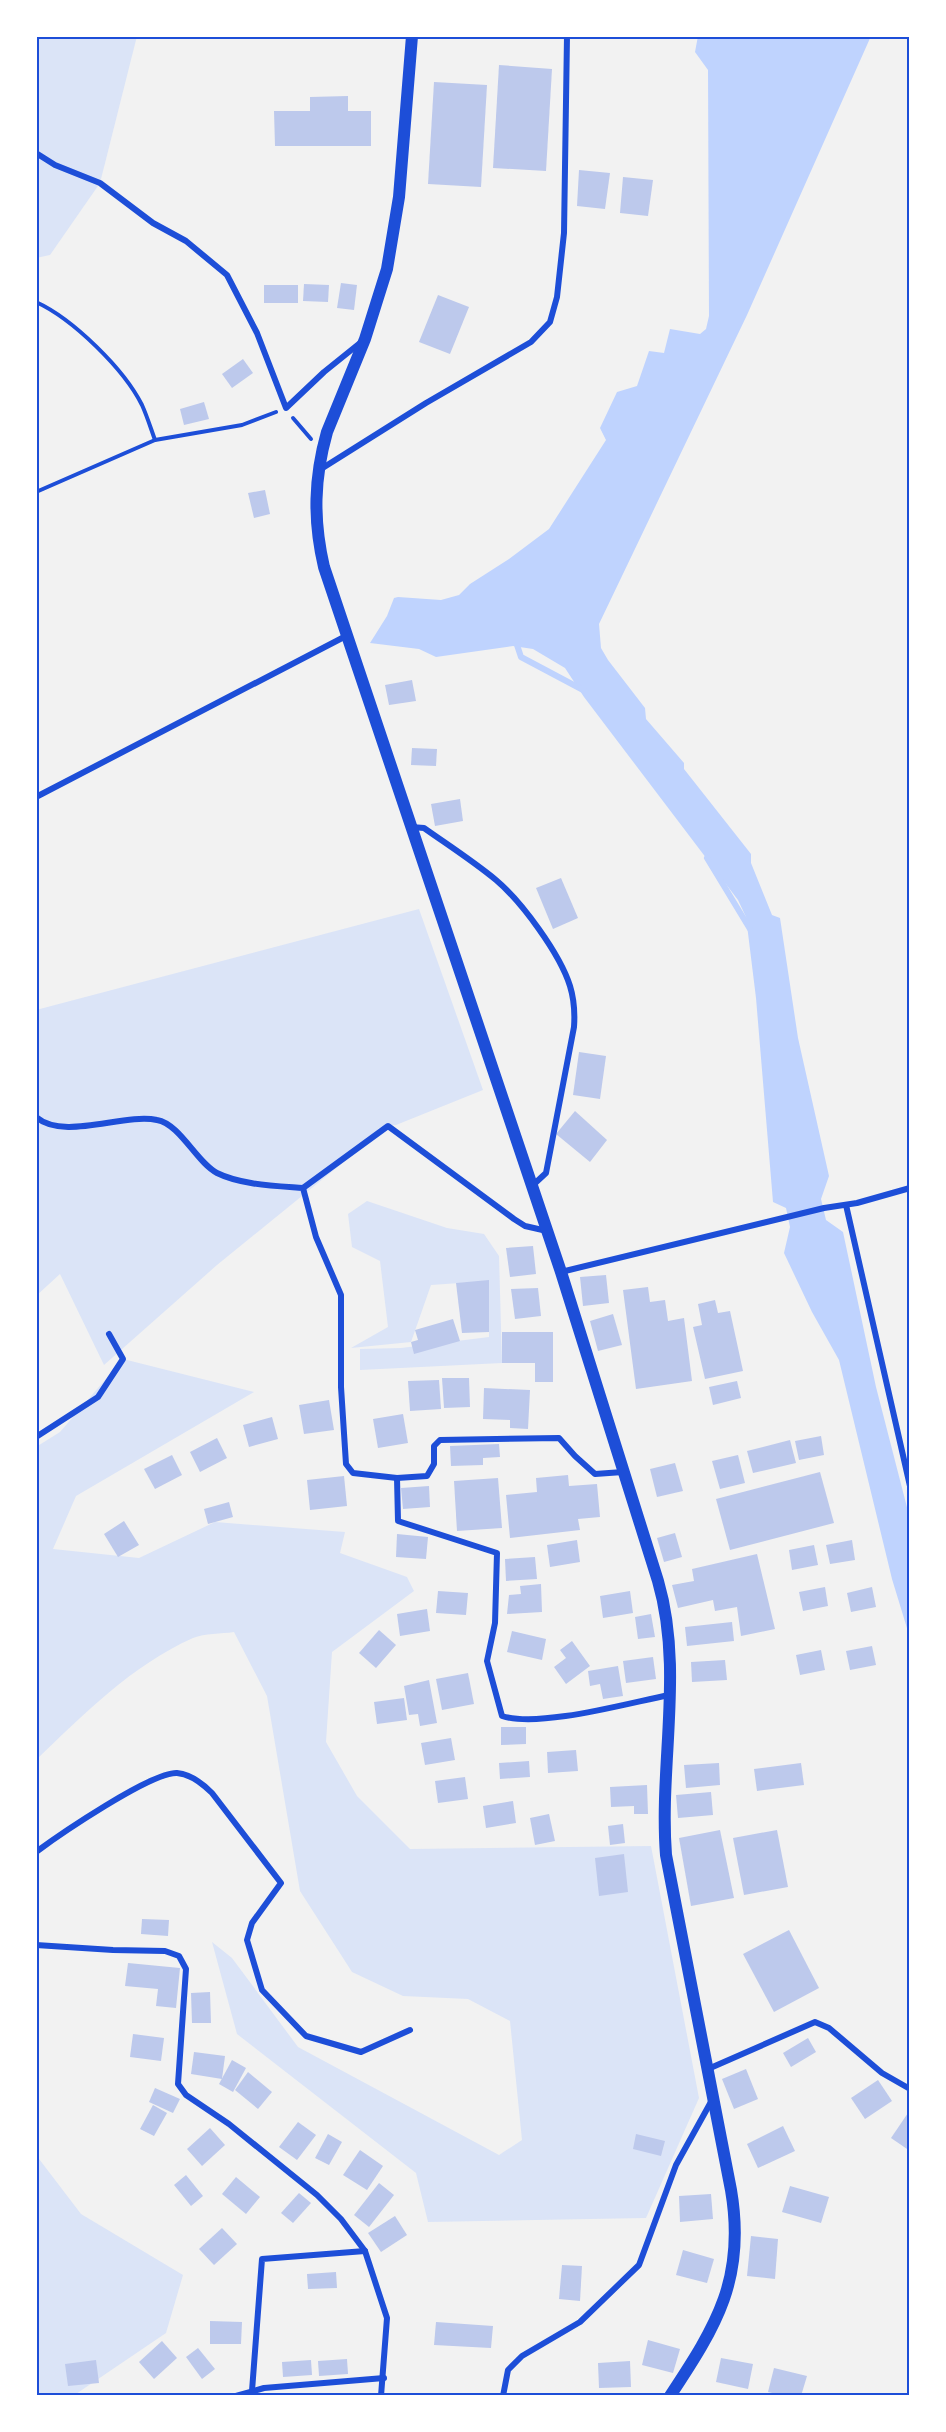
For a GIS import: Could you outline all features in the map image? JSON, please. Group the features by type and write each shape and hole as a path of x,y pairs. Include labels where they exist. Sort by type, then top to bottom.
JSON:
{"main road":[{"path":"412,36 394,233 385,278 365,339 323,446 315,504 318,544 346,636 561,1272 667,1616 670,1651 665,1812 666,1855 734,2205 735,2236 733,2268 726,2298 714,2327 670,2396"}],"street":[{"path":"318,471 426,403 531,342 550,322 555,310 564,233 567,36"},
{"path":"36,153 55,165 100,183 153,223 186,241 227,275 257,333 286,408 324,372 365,339"},
{"path":"36,797 346,636"},
{"path":"411,827 424,828 496,880 532,921 558,960 570,985 575,1013 574,1027 546,1173 532,1186"},
{"path":"36,1118 64,1127 149,1118 164,1121 216,1173 255,1184 303,1188 388,1126 514,1219 525,1226 547,1231"},
{"path":"303,1188 316,1237 341,1295 340,1346 346,1464 353,1473 397,1478 427,1476 434,1464 434,1446 440,1440 559,1438 595,1474 624,1472"},
{"path":"561,1272 910,1188"},
{"path":"846,1205 910,1486"},
{"path":"36,1437 98,1398 123,1359 109,1334"},
{"path":"397,1478 398,1521 497,1553 495,1623 487,1661 502,1716 514,1720 554,1717 669,1695"},
{"path":"36,1852 152,1779 176,1773 201,1782 281,1883 252,1923 247,1940 262,1990 306,2036 361,2052 410,2030"},
{"path":"36,1945 113,1950 165,1950 179,1956 186,1969 178,2084 186,2095 229,2124 317,2195 341,2219 365,2251 387,2318 381,2396"},
{"path":"707,2070 815,2022 829,2028 882,2073 910,2089"},
{"path":"503,2396 508,2370 522,2356 580,2322 639,2265 676,2165 713,2099"},
{"path":"252,2391 262,2259 365,2251"},
{"path":"236,2396 264,2388 384,2378"},
{"path":"264,2388 266,2396"}],"path":[{"path":"36,302 50,308 111,360 142,405 155,440"},
{"path":"36,492 155,440 242,425 286,408 307,437 323,446"}],"shaded area":[{"path":"36,36 137,36 100,183 50,255 36,258"},
{"path":"419,909 483,1090 396,1125 388,1126 217,1265 104,1365 60,1274 36,1296 36,1010"},
{"path":"367,1201 447,1228 484,1234 499,1256 502,1363 360,1370 360,1349 401,1348 489,1337 489,1281 431,1285 411,1342 351,1348 388,1327 380,1261 352,1247 348,1214"},
{"path":"123,1359 254,1392 76,1496 53,1549 139,1558 215,1522 345,1532 340,1553 407,1577 414,1591 332,1652 326,1742 357,1796 410,1849 651,1846 699,2098 646,2218 428,2222 416,2173 237,2034 212,1942 232,1958 298,2047 499,2155 522,2140 510,2021 468,1999 403,1996 352,1972 300,1891 267,1696 234,1632 198,1636 149,1662 109,1692 36,1760 36,1447 60,1432"},
{"path":"36,2155 81,2214 183,2275 166,2333 73,2396 36,2396"}],"water":[{"path":"698,36 871,36 747,315 599,624 601,648 645,708 646,719 684,763 684,769 751,854 751,863 772,915 780,918 798,1038 829,1176 821,1199 826,1220 843,1232 876,1387 910,1519 910,1638 892,1579 839,1360 812,1312 784,1253 790,1227 786,1208 773,1202 756,998 746,917 738,900 584,697 565,668 533,649 513,646 436,657 419,649 370,643 387,616 394,598 441,600 459,595 470,584 549,529 606,440 600,428 617,392 637,386 649,351 664,353 670,329 700,334 706,329 709,316 708,70 695,52"}],"building":[{"path":"499,65 552,69 546,171 493,168"},
{"path":"434,82 487,85 481,187 428,184"},
{"path":"348,96 348,111 371,111 371,146 275,146 274,111 310,111 310,97"},
{"path":"579,170 610,173 605,209 577,206"},
{"path":"623,177 653,180 648,216 620,213"},
{"path":"341,283 357,285 354,310 337,308"},
{"path":"304,284 329,285 328,302 303,301"},
{"path":"264,285 298,285 298,303 264,303"},
{"path":"438,295 469,307 450,354 419,342"},
{"path":"243,359 253,373 232,388 222,374"},
{"path":"204,402 209,419 184,425 180,409"},
{"path":"265,490 270,514 254,518 248,493"},
{"path":"412,680 416,701 389,705 385,685"},
{"path":"412,748 437,749 436,766 411,765"},
{"path":"460,799 463,821 435,826 431,804"},
{"path":"561,878 578,918 553,929 536,888"},
{"path":"579,1052 606,1056 600,1099 573,1095"},
{"path":"575,1111 607,1140 590,1162 556,1134"},
{"path":"533,1246 536,1274 510,1277 506,1248"},
{"path":"606,1275 609,1303 583,1306 580,1277"},
{"path":"489,1280 489,1332 462,1333 456,1283"},
{"path":"648,1287 650,1302 665,1300 668,1321 684,1318 692,1381 636,1389 623,1290"},
{"path":"538,1288 541,1316 515,1319 511,1289"},
{"path":"715,1300 718,1313 730,1311 743,1371 705,1379 693,1327 702,1325 698,1304"},
{"path":"613,1314 622,1345 598,1351 590,1321"},
{"path":"453,1319 460,1341 414,1354 411,1342 418,1340 415,1330"},
{"path":"502,1332 553,1332 553,1382 535,1382 535,1363 502,1363"},
{"path":"442,1378 469,1378 470,1407 444,1408"},
{"path":"439,1380 441,1409 410,1411 408,1381"},
{"path":"737,1381 741,1398 713,1405 709,1387"},
{"path":"484,1388 530,1390 528,1429 510,1428 510,1420 483,1419"},
{"path":"329,1400 334,1430 304,1434 299,1405"},
{"path":"403,1414 408,1443 378,1448 373,1419"},
{"path":"272,1417 278,1439 249,1447 243,1425"},
{"path":"821,1436 824,1455 799,1460 795,1441"},
{"path":"217,1438 227,1458 200,1472 190,1452"},
{"path":"790,1440 796,1463 753,1473 747,1451"},
{"path":"499,1444 500,1457 483,1458 483,1465 451,1466 450,1446"},
{"path":"172,1455 182,1475 155,1489 144,1469"},
{"path":"738,1455 745,1483 720,1489 712,1461"},
{"path":"675,1463 683,1491 657,1497 650,1469"},
{"path":"820,1472 834,1523 730,1550 716,1499"},
{"path":"568,1475 569,1486 597,1484 600,1517 578,1519 580,1530 510,1538 506,1495 537,1492 536,1478"},
{"path":"344,1476 347,1506 310,1510 307,1480"},
{"path":"498,1478 502,1528 457,1531 454,1481"},
{"path":"429,1486 430,1507 403,1509 401,1488"},
{"path":"229,1502 233,1517 208,1524 204,1509"},
{"path":"124,1521 139,1545 118,1557 104,1534"},
{"path":"675,1533 682,1557 664,1562 657,1538"},
{"path":"397,1534 428,1537 426,1559 396,1557"},
{"path":"577,1540 580,1562 550,1567 547,1545"},
{"path":"852,1540 855,1560 830,1564 826,1545"},
{"path":"814,1545 818,1565 792,1570 789,1550"},
{"path":"757,1554 775,1629 741,1636 737,1607 715,1611 713,1600 678,1608 672,1585 694,1581 692,1569"},
{"path":"535,1557 537,1579 506,1581 505,1559"},
{"path":"541,1584 542,1612 507,1614 509,1595 521,1594 520,1586"},
{"path":"825,1587 828,1606 803,1611 799,1592"},
{"path":"872,1587 876,1607 851,1612 847,1593"},
{"path":"438,1591 468,1593 466,1615 436,1613"},
{"path":"630,1591 633,1613 603,1618 600,1596"},
{"path":"427,1609 430,1631 400,1636 397,1614"},
{"path":"651,1614 655,1637 638,1639 635,1617"},
{"path":"732,1622 734,1641 687,1646 685,1627"},
{"path":"379,1630 396,1645 376,1668 359,1653"},
{"path":"512,1631 546,1639 542,1660 507,1652"},
{"path":"572,1641 590,1666 566,1684 554,1667 566,1658 560,1650"},
{"path":"872,1646 876,1665 850,1670 846,1651"},
{"path":"821,1650 825,1670 800,1675 796,1655"},
{"path":"653,1657 656,1679 626,1683 623,1661"},
{"path":"725,1660 727,1680 692,1682 691,1662"},
{"path":"618,1666 623,1696 603,1699 600,1684 590,1686 588,1671"},
{"path":"468,1673 474,1704 442,1710 436,1679"},
{"path":"429,1680 437,1723 420,1726 418,1714 409,1715 404,1686"},
{"path":"404,1698 407,1720 377,1724 374,1702"},
{"path":"501,1727 526,1727 526,1744 501,1745"},
{"path":"451,1738 455,1760 425,1765 421,1743"},
{"path":"576,1750 578,1771 548,1773 547,1752"},
{"path":"529,1761 530,1777 500,1779 499,1763"},
{"path":"719,1763 720,1785 686,1788 684,1765"},
{"path":"801,1763 804,1785 757,1791 754,1769"},
{"path":"465,1777 468,1799 438,1803 435,1781"},
{"path":"647,1785 648,1814 634,1814 634,1806 611,1807 610,1787"},
{"path":"711,1792 713,1815 678,1818 676,1795"},
{"path":"513,1801 516,1823 486,1828 483,1806"},
{"path":"549,1814 555,1841 535,1845 530,1818"},
{"path":"623,1824 625,1843 610,1845 608,1826"},
{"path":"720,1830 734,1898 691,1906 679,1838"},
{"path":"777,1830 788,1887 744,1895 733,1838"},
{"path":"624,1854 628,1892 599,1896 595,1858"},
{"path":"142,1919 169,1920 168,1936 141,1934"},
{"path":"789,1930 819,1988 774,2012 743,1954"},
{"path":"128,1963 180,1968 176,2008 156,2006 158,1989 125,1986"},
{"path":"210,1992 211,2023 192,2023 191,1993"},
{"path":"133,2034 164,2038 161,2061 130,2057"},
{"path":"808,2038 816,2052 791,2067 783,2053"},
{"path":"194,2052 225,2056 222,2079 191,2074"},
{"path":"232,2060 246,2068 233,2092 219,2084"},
{"path":"746,2069 758,2099 734,2109 722,2079"},
{"path":"248,2072 272,2092 258,2109 235,2090"},
{"path":"878,2080 892,2101 865,2119 851,2098"},
{"path":"155,2088 180,2099 173,2113 149,2102"},
{"path":"153,2105 167,2113 154,2136 140,2129"},
{"path":"910,2110 910,2151 891,2138"},
{"path":"298,2122 316,2135 297,2160 279,2147"},
{"path":"783,2126 795,2151 758,2168 747,2144"},
{"path":"210,2128 225,2145 202,2166 187,2149"},
{"path":"328,2134 342,2142 329,2165 315,2158"},
{"path":"636,2134 665,2141 661,2156 633,2149"},
{"path":"360,2150 383,2166 367,2190 343,2175"},
{"path":"186,2175 203,2196 191,2206 174,2185"},
{"path":"236,2177 260,2197 246,2214 222,2194"},
{"path":"379,2183 394,2195 369,2227 354,2215"},
{"path":"790,2186 829,2197 821,2223 782,2212"},
{"path":"299,2193 311,2203 293,2223 281,2213"},
{"path":"711,2194 713,2219 680,2222 679,2196"},
{"path":"395,2216 407,2235 381,2252 368,2233"},
{"path":"222,2228 237,2244 214,2265 199,2249"},
{"path":"751,2236 778,2239 775,2279 747,2276"},
{"path":"683,2250 714,2259 707,2283 676,2275"},
{"path":"562,2265 582,2266 580,2301 559,2299"},
{"path":"336,2272 337,2288 308,2289 307,2274"},
{"path":"210,2321 242,2322 241,2344 210,2344"},
{"path":"436,2322 493,2326 491,2348 434,2345"},
{"path":"648,2340 680,2349 673,2373 642,2365"},
{"path":"162,2341 177,2358 154,2379 139,2362"},
{"path":"198,2348 215,2369 202,2379 186,2357"},
{"path":"721,2358 753,2364 748,2389 716,2382"},
{"path":"347,2359 348,2374 319,2376 318,2361"},
{"path":"96,2360 99,2383 68,2386 65,2364"},
{"path":"311,2360 312,2375 283,2377 282,2362"},
{"path":"630,2361 631,2387 599,2388 598,2363"},
{"path":"774,2368 807,2376 801,2396 785,2396 768,2392"}],"waterway":[{"path":"523,641 517,645 521,657 585,691"},
{"path":"707,858 750,929"}]}
